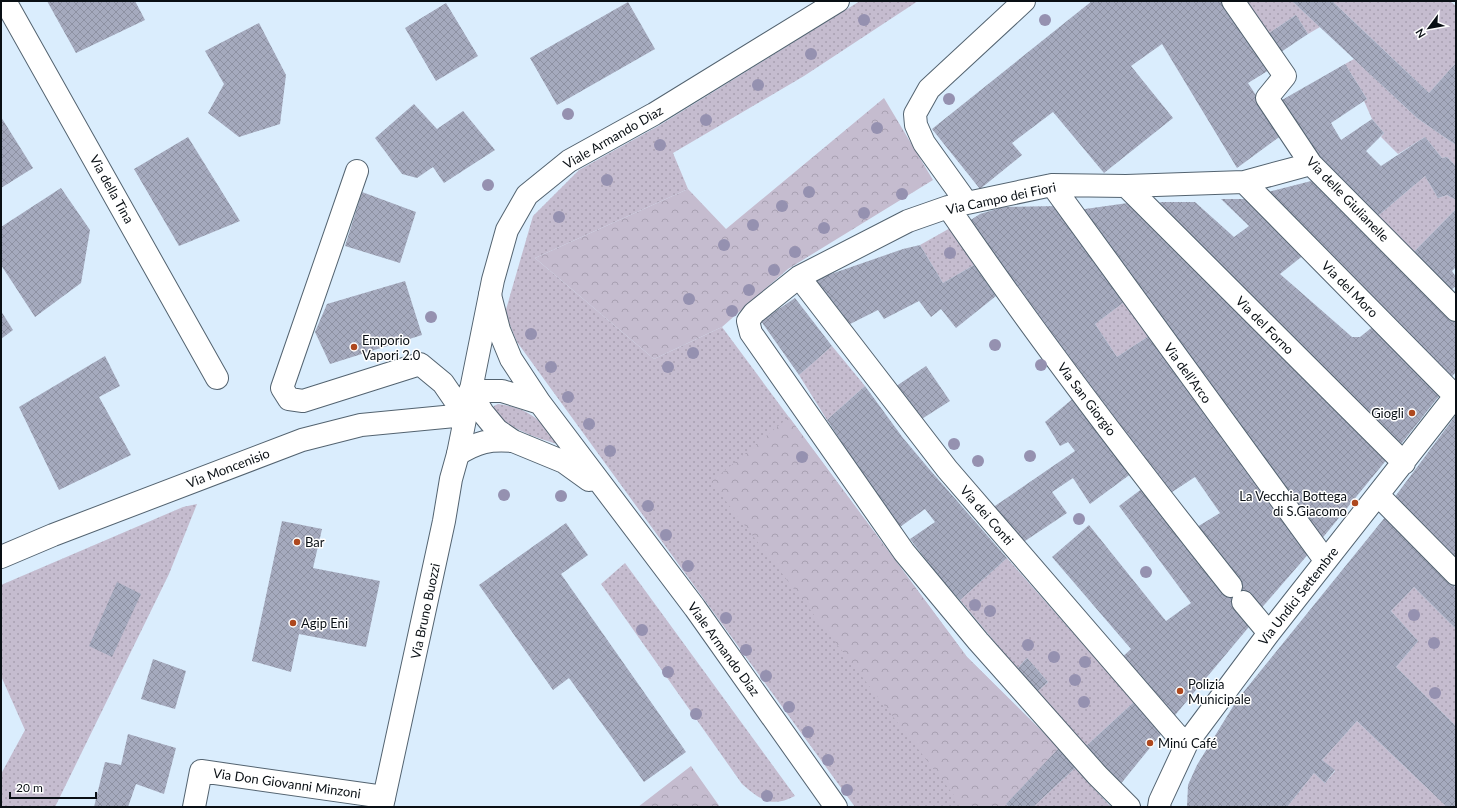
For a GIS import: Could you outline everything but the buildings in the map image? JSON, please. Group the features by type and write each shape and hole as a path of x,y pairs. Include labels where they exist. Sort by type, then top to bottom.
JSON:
{"street":[{"name":"Via della Tina","path":"6,1 217,378"},
{"name":"Viale Armando Diaz","path":"465,415 490,295 507,230 528,195 569,161 654,114 838,1"},
{"name":"Via San Giorgio","path":"1024,1 929,89 915,114 916,125 957,205 1007,293 1162,499 1269,633"},
{"name":"Via delle Giulianelle","path":"1233,1 1286,76 1267,98 1312,164 1456,310"},
{"name":"Via Campo dei Fiori","path":"1130,807 1082,758 978,641 904,552 752,334 748,321 754,313 799,277 908,221 957,205 1052,185 1126,186 1244,182 1312,164"},
{"path":"357,171 282,388 289,399 303,401 420,364 443,383 465,415"},
{"name":"Via del Moro","path":"1244,182 1456,396"},
{"name":"Via dell'Arco","path":"1052,185 1325,560"},
{"name":"Via del Forno","path":"1126,186 1404,464"},
{"name":"Via dei Conti","path":"799,277 947,469 1176,734 1187,743"},
{"path":"490,295 499,330 511,359 540,404 607,494"},
{"path":"470,391 502,391 540,404"},
{"path":"470,391 483,413 497,430 513,441 564,462 607,494"},
{"name":"Via Undici Settembre","path":"1159,807 1160,800 1187,743 1325,560 1404,464 1456,396"},
{"name":"Via Bruno Buozzi","path":"383,802 458,454 465,415"},
{"name":"Via Moncenisio","path":"1,558 53,535 302,440 361,425 465,415"},
{"path":"458,454 476,443 495,440 513,441"},
{"name":"Viale Armando Diaz","path":"607,494 695,608 836,807"},
{"path":"1378,495 1456,574"},
{"name":"Via Don Giovanni Minzoni","path":"194,807 201,771 383,802"}],"green space":[{"path":"860,1 918,1 804,76 673,153 688,189 535,258 654,359 722,327 967,657 1059,748 1006,804 1009,807 855,807 517,342 505,313 533,216 579,170 660,125"},
{"path":"1239,1 1292,1 1320,27 1308,34 1296,15 1265,36"},
{"path":"1332,1 1450,1 1456,6 1456,63 1429,93"},
{"path":"1354,59 1417,118 1456,145 1456,166 1447,157 1442,158 1425,137 1398,154 1381,137 1384,133 1372,119 1364,101 1367,99 1345,64"},
{"path":"884,98 933,180 788,269 722,327 654,359 535,258 688,189 726,229"},
{"path":"1425,176 1438,198 1447,195 1456,200 1456,209 1409,257 1373,220"},
{"path":"952,227 974,265 943,283 920,245"},
{"path":"1128,299 1152,334 1117,357 1095,324"},
{"path":"832,346 865,386 827,420 799,375"},
{"path":"498,404 520,409 528,413 542,424 563,446 516,429 493,410 494,406"},
{"path":"789,417 967,657 1059,748 1006,804 1000,807 963,807 711,482"},
{"path":"197,504 169,574 55,807 1,807 1,774 25,730 1,676 1,585 183,507"},
{"path":"1007,558 1134,702 1084,748 1037,692 1048,682 1027,658 1017,669 960,600"},
{"path":"625,563 795,796 787,800 773,802 761,798 742,784 601,584"},
{"path":"1414,587 1456,629 1456,726 1396,667 1418,641 1391,611"},
{"path":"1357,721 1447,807 1287,807 1314,773 1325,783 1335,771 1322,760"},
{"path":"691,766 720,807 638,807"},
{"path":"1075,768 1111,807 1033,807"}],"place":[{"name":"Emporio Vapori 2.0","path":"354,347"},
{"name":"Giogli","path":"1412,413"},
{"name":"La Vecchia Bottega di S.Giacomo","path":"1355,503"},
{"name":"Bar","path":"297,542"},
{"name":"Agip Eni","path":"293,623"},
{"name":"Polizia Municipale","path":"1180,691"},
{"name":"Minú Café","path":"1150,743"}]}
